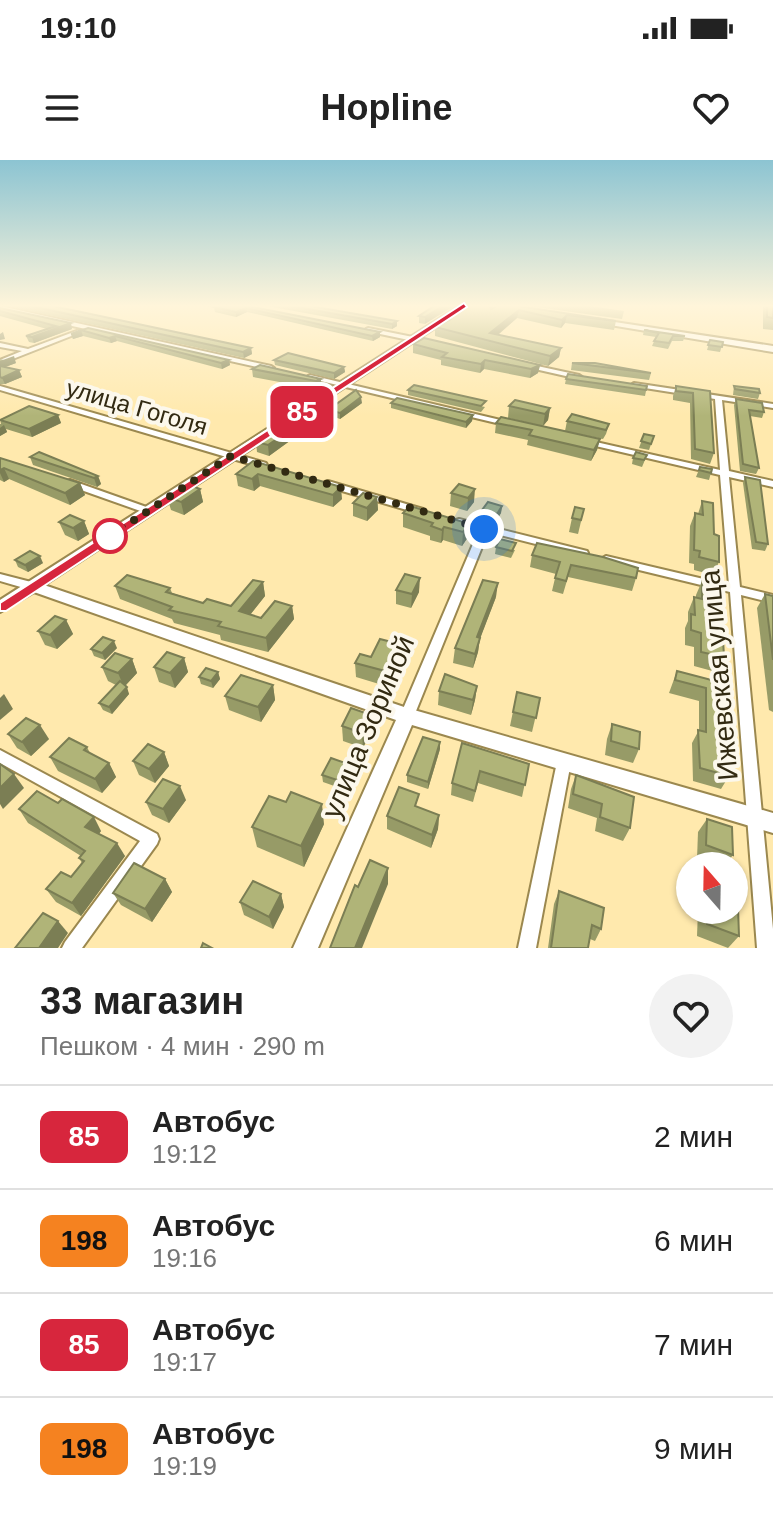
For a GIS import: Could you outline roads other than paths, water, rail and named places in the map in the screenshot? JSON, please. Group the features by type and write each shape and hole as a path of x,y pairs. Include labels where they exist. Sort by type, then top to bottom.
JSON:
{"main road":[{"path":"0,607 410,343"},
{"path":"733,343 773,349"},
{"path":"31,586 407,716 765,821"},
{"name":"улица Зориной","path":"305,948 407,716"}],"street":[{"path":"0,362 50,343"},
{"path":"159,343 287,372"},
{"path":"0,345 29,351"},
{"path":"517,364 593,379"},
{"path":"302,375 513,425"},
{"path":"624,384 773,406"},
{"name":"улица Гоголя","path":"0,388 276,469"},
{"name":"Ижевская улица","path":"718,398 735,590 765,821 766,948"},
{"path":"574,439 773,484"},
{"path":"54,478 149,511"},
{"path":"321,482 425,512"},
{"path":"455,521 773,599"},
{"name":"улица Зориной","path":"407,716 484,529"},
{"path":"0,577 31,586"},
{"path":"0,756 151,839 71,948"},
{"path":"527,948 564,762"}]}
